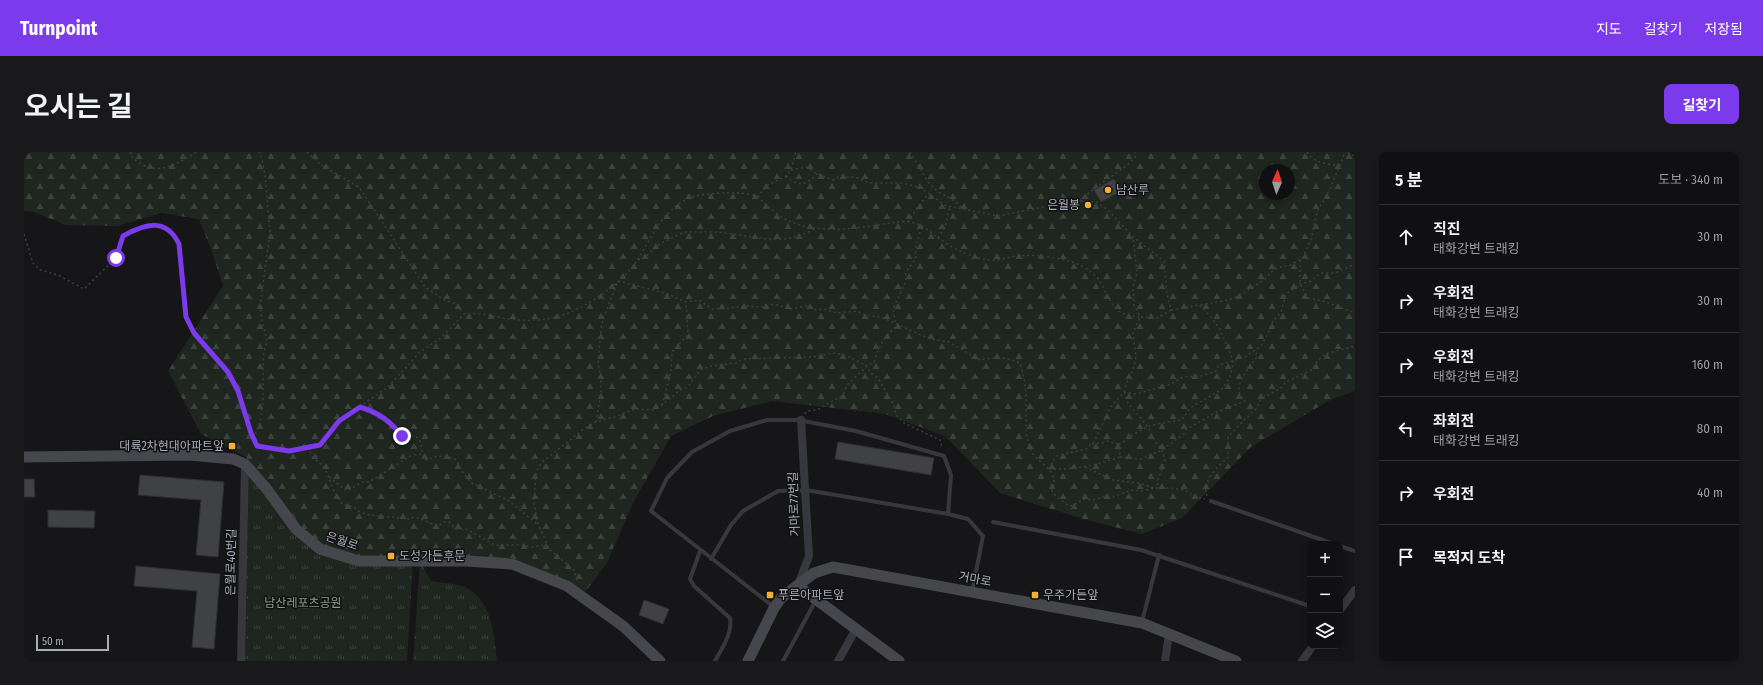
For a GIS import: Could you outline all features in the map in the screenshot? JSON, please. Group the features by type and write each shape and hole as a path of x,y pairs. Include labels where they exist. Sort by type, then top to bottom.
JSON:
{"street":[{"name":"거마로77번길","path":"798,586 809,556 801,420"},
{"path":"24,457 189,455 233,459 245,464"},
{"name":"은월로","path":"245,464 266,488 296,529 320,549 359,561 467,561 512,564 567,586 623,626 660,661"},
{"name":"은월로40번길","path":"241,661 245,464"},
{"name":"거마로","path":"748,661 774,608 781,598 814,573 834,567 1142,623 1236,661"},
{"path":"798,586 899,661"},
{"path":"1343,606 1355,590"},
{"path":"839,661 856,629"},
{"path":"1165,661 1169,634"},
{"path":"1302,661 1311,649"}],"lane":[{"path":"774,608 651,511 667,478 692,452 730,431 768,420 801,420 856,431 944,456 951,475 948,514"},
{"path":"711,559 731,525 743,511 778,491 806,490 948,514 968,519 983,536 972,592"},
{"path":"1211,501 1325,541"},
{"path":"993,522 1141,550 1307,605"},
{"path":"1343,547 1355,551"},
{"path":"700,551 690,579 694,586 730,618 731,622 731,629 715,661"},
{"path":"1142,623 1159,555"},
{"path":"783,661 816,599"}],"path":[{"path":"131,152 130,154 137,162 152,169 164,169 198,152"},
{"path":"254,439 261,418 264,400 263,357 267,339 260,307 264,267 268,259 270,232 266,176 259,152"},
{"path":"307,152 322,165 359,187 425,287 446,301 454,303 464,314"},
{"path":"758,196 768,185 786,176 791,170 796,152"},
{"path":"910,152 928,182 937,191 955,201 963,209"},
{"path":"1080,201 1090,191 1122,170 1135,158 1135,152"},
{"path":"1307,152 1309,156 1322,163 1340,166"},
{"path":"637,261 644,258 660,244 684,232 718,232 768,239 785,239 815,230 845,229 892,222 908,222 916,223 958,250 990,260 1028,256 1056,258 1074,263 1090,271 1100,283 1109,301 1117,310 1130,317 1156,318 1171,310 1228,300 1239,296 1265,279 1274,269 1290,265 1303,258 1309,243 1317,212 1331,187 1345,152"},
{"path":"1348,152 1355,156"},
{"path":"791,170 807,167 817,174 834,180 838,177 854,177 870,183 903,183 915,186 929,193 946,206 998,216 1080,201 1097,202 1109,212 1132,237 1164,261 1167,294 1171,310"},
{"path":"786,176 793,183 803,184 808,183 817,174"},
{"path":"24,234 33,263 40,270 58,275 84,289 116,258 123,236 137,228 151,225 164,226 174,234 179,244 186,317 194,333 228,372 235,385 257,446 289,451 320,445 339,421 388,387 420,352 442,337 464,314 477,313 510,319 545,320 564,315 594,301 618,281 624,278 637,261 662,218 690,197 738,193 758,196 763,202 782,217 815,230"},
{"path":"908,222 929,193"},
{"path":"938,238 945,227 950,206"},
{"path":"894,322 896,322 893,309 906,282 906,272 916,258 915,246 920,236 921,226"},
{"path":"1049,469 1056,456 1086,449 1094,442 1110,408 1124,392 1135,363 1134,333 1140,317 1134,305 1133,287 1137,272 1132,237"},
{"path":"1300,259 1300,284 1308,298 1322,301 1355,313"},
{"path":"1124,392 1136,394 1171,384 1183,377 1201,376 1216,371 1219,365 1245,357 1260,348 1268,334 1271,324 1281,312 1286,294 1300,284 1311,281 1321,274 1335,273 1355,264"},
{"path":"618,281 668,294 686,302 699,300 712,309 747,306 763,307 774,304 790,309 807,306 816,310 823,309 836,313 857,311 865,315 881,317 930,339 949,342 980,360 990,358 1009,359 1020,364 1025,379 1025,428 1026,437 1032,453 1049,469 1054,479 1052,491 1068,506 1074,505 1083,499 1094,500 1114,496 1131,490 1154,488 1185,490 1194,496 1200,496 1211,501"},
{"path":"596,422 601,393 601,379 598,360 600,330 618,281"},
{"path":"662,405 671,371 672,352 688,334 686,302"},
{"path":"1092,444 1106,441 1119,444 1128,440 1140,430 1162,423 1182,420 1190,408 1222,389 1230,377 1233,360 1220,330 1212,318 1198,305"},
{"path":"801,420 807,411 817,410 843,395 847,385 867,366 874,362 879,345 891,330 899,325"},
{"path":"1211,501 1206,493 1208,479 1228,457 1228,437 1256,410 1261,399 1281,388 1286,382 1313,369 1318,360 1325,354 1355,346"},
{"path":"1049,469 1061,470 1084,466 1094,466 1120,457 1141,459 1162,450 1184,434 1186,429 1217,412 1245,402 1239,392 1238,385 1250,365 1257,357 1256,350"},
{"path":"582,596 574,570 549,549 539,525 534,503 536,472 541,463 585,428 596,422 634,409 653,410 662,405 680,390 688,387 700,370 711,366 736,363 743,359 813,357 832,352 842,354 867,366 883,384 894,405 896,415 904,423 940,440 944,456"},
{"path":"1124,392 1128,403 1148,427 1157,445 1162,450 1165,460 1158,480 1157,488"},
{"path":"360,407 372,411 392,423 402,436 413,435 418,437 422,443 423,454 426,460 438,456 453,458 472,483 509,501 539,525"},
{"path":"1119,444 1120,457"},
{"path":"306,448 325,468 334,491 342,504 354,507 360,512 390,518 409,519 415,517 435,526 440,526 444,522 449,522 456,529 466,529 495,545 521,545 531,547 547,545"},
{"path":"329,477 347,491 362,482 369,482 375,479 412,455 423,454"},
{"path":"1084,466 1113,480 1138,483 1154,488"}],"green space":[{"path":"24,152 1355,152 1355,391 1330,400 1251,447 1182,518 1142,534 1083,519 1000,493 945,436 885,414 772,401 713,416 671,436 634,501 607,563 582,596 512,558 362,557 320,549 246,457 201,434 168,371 223,286 199,219 161,213 118,226 66,225 34,212 24,211"},
{"name":"남산레포츠공원","path":"249,468 296,529 413,561 407,661 245,661"},
{"path":"420,561 431,581 465,587 481,600 493,629 497,661 413,661"}],"building":[{"name":"남산루","path":"1114,179 1121,191 1101,202 1094,190"},
{"path":"838,442 934,458 931,475 835,459"},
{"path":"140,475 224,482 218,557 196,555 201,500 138,495"},
{"path":"24,479 34,479 35,497 24,497"},
{"path":"48,510 95,511 94,528 48,527"},
{"path":"136,566 220,574 214,649 192,647 197,591 134,586"},
{"path":"644,600 669,609 663,624 639,615"}],"place":[{"name":"남산루","path":"1108,190"},
{"name":"은월봉","path":"1088,205"},
{"name":"대륙2차현대아파트앞","path":"232,446"},
{"name":"도성가든후문","path":"391,556"},
{"name":"푸른아파트앞","path":"770,595"},
{"name":"우주가든앞","path":"1035,595"}],"route":[{"path":"116,258 123,236 137,228 151,225 164,226 174,234 179,244 184,282 186,317 194,333 228,372 238,391 251,433 257,446 289,451 320,445 339,421 360,407 372,411 392,423 402,436"}]}
